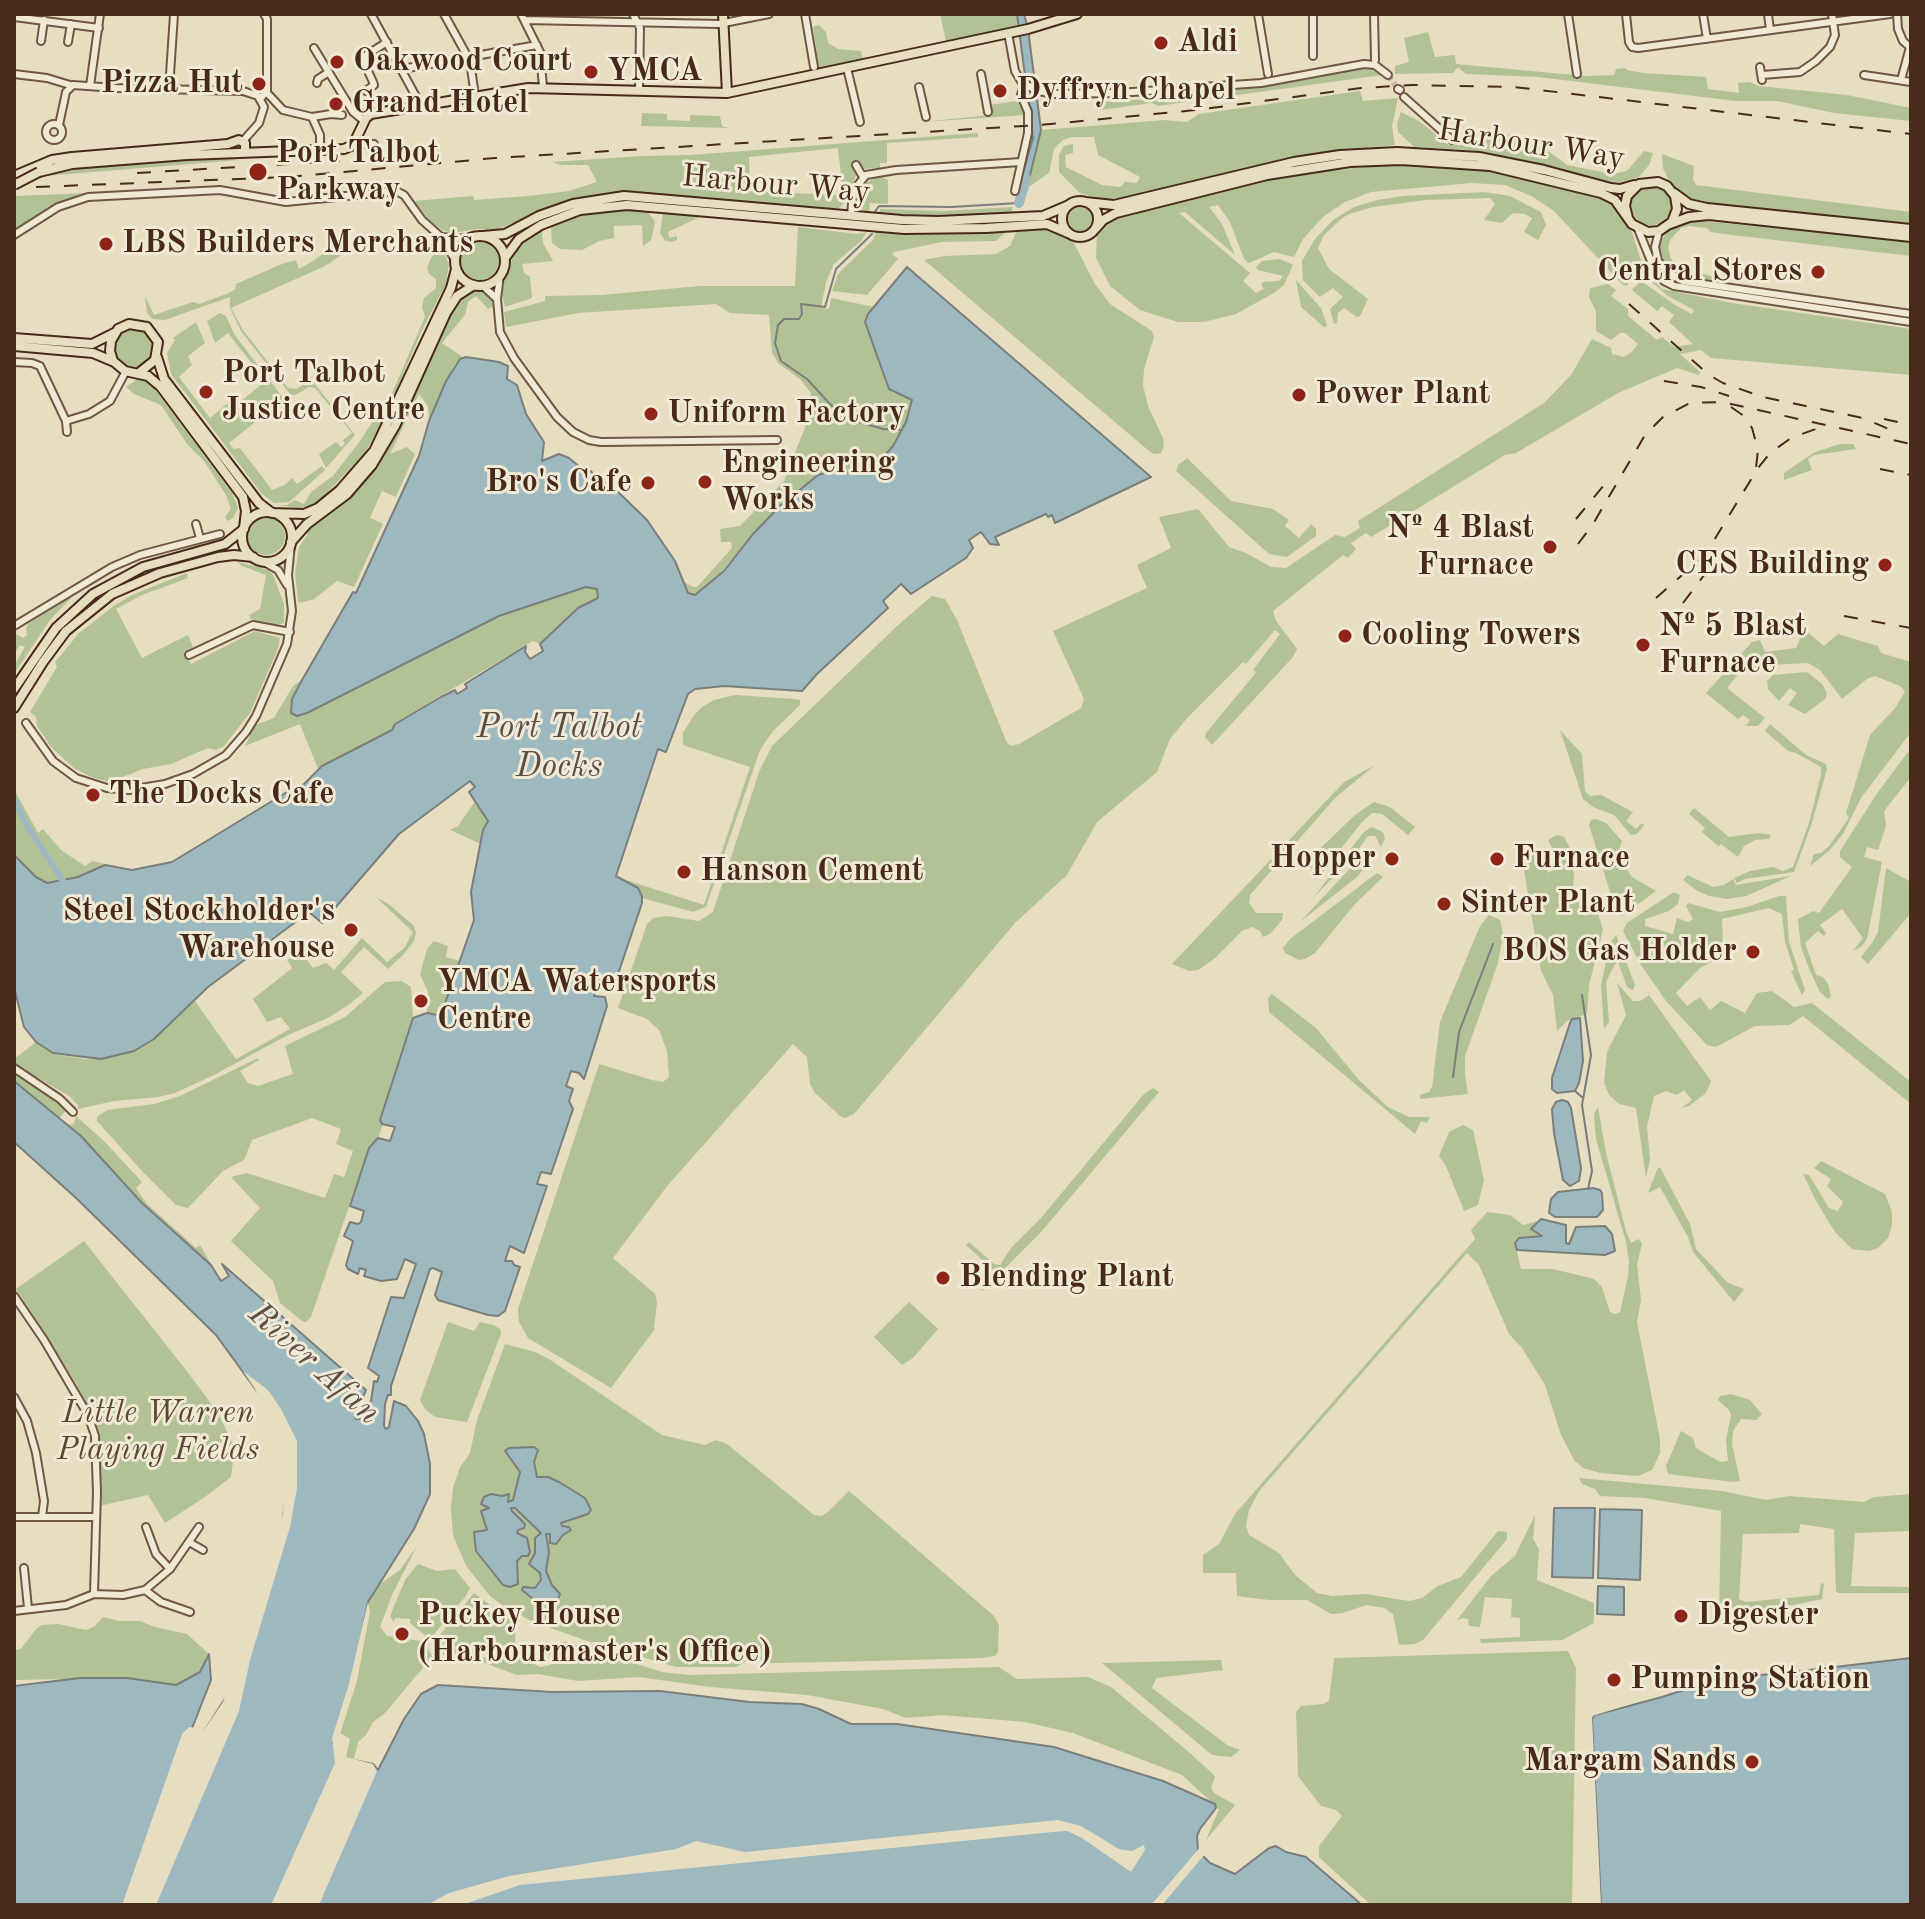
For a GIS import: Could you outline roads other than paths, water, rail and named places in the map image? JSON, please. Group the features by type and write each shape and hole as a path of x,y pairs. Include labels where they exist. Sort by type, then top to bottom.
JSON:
{"main road":[{"path":"14,176 72,164 233,148 239,155 244,146 258,153 344,149 356,140 364,121 371,114 543,87 727,93 1028,29 1077,14"},
{"path":"723,19 727,93"},
{"name":"Harbour Way","path":"1085,202 1114,205 1294,162 1340,155 1397,152 1502,161 1618,189 1639,184"},
{"name":"Harbour Way","path":"1096,228 1116,213 1267,175 1350,162 1401,160 1490,166 1545,178 1610,196 1621,205 1628,218"},
{"path":"14,185 38,169"},
{"path":"1911,229 1707,208 1689,204 1658,182 1639,184 1627,196 1625,206 1628,218 1638,229 1648,232 1659,231 1689,217 1709,215 1911,237"},
{"path":"1670,225 1677,209 1673,193"},
{"name":"Harbour Way","path":"483,236 505,234 563,207 624,196 902,220 987,220 1043,216 1069,205"},
{"path":"1085,202 1097,212 1096,228 1084,237 1068,233 1062,219 1069,205 1085,202"},
{"name":"Harbour Way","path":"505,258 519,239 541,225 580,210 627,205 904,229 974,229 1047,224 1068,233"},
{"path":"14,689 56,628 93,594 143,567 225,544 255,516 272,513 296,515 312,511 333,497 365,463 387,426 451,288 457,250 468,239 483,236 496,242 505,258 500,275 493,282 478,285 457,296 378,457 347,494 300,530 279,558 262,561 234,555 218,557 160,573 112,594 66,631 14,708"},
{"path":"456,265 463,280 478,285"},
{"path":"14,338 92,344 129,324 145,326 156,339 157,357 164,379 255,499 288,524 291,543"},
{"path":"113,361 109,346 116,332"},
{"path":"14,346 93,353 113,361 126,371 140,372 161,387 237,488 245,504 243,543 253,557"},
{"path":"140,372 157,357"}],"street":[{"path":"90,86 100,14"},
{"path":"169,90 174,14"},
{"path":"371,14 420,104"},
{"path":"633,14 640,32 639,91"},
{"path":"543,87 537,45 523,17 638,22 769,14"},
{"path":"805,14 814,67"},
{"path":"1258,14 1268,74"},
{"path":"1313,14 1313,56"},
{"path":"1374,14 1374,62 1388,75"},
{"path":"1568,14 1577,74"},
{"path":"1626,14 1629,42 1632,47 1638,48 1832,18 1890,14"},
{"path":"1703,14 1707,39"},
{"path":"1768,14 1770,30"},
{"path":"1897,14 1898,29 1910,48 1901,80"},
{"path":"446,15 468,57 475,96"},
{"path":"16,29 16,17 99,28"},
{"path":"260,99 267,91 265,17"},
{"path":"1761,74 1800,72 1816,61 1830,47 1835,35 1832,18"},
{"path":"41,41 44,20"},
{"path":"68,42 71,24"},
{"path":"1008,33 1015,71 1025,85 1053,94 1261,83 1374,62"},
{"path":"366,91 376,86 362,58 387,42"},
{"path":"402,69 537,45"},
{"path":"314,48 353,112 364,121"},
{"path":"847,68 860,122"},
{"path":"317,83 329,72"},
{"path":"14,74 47,78 70,85 243,91 260,99 264,107 262,117 244,146"},
{"path":"981,74 988,112"},
{"path":"1868,78 1911,82"},
{"path":"59,125 70,85"},
{"path":"1015,191 1028,131 1027,109 1021,95 1025,85"},
{"path":"919,87 926,117"},
{"path":"1401,92 1452,140"},
{"path":"269,95 283,110"},
{"path":"267,110 283,110 312,117 342,115"},
{"path":"312,117 320,135 320,147"},
{"path":"356,140 374,144"},
{"path":"851,216 853,191 863,177 896,170 1021,162"},
{"path":"856,165 863,177"},
{"path":"14,235 48,212 88,197 220,190 286,202 390,191 400,192 422,220 441,237 456,265"},
{"path":"1638,229 1655,271 1674,286 1911,322"},
{"path":"1659,231 1655,247 1658,261 1679,280 1911,314"},
{"path":"441,237 468,239"},
{"path":"500,275 497,299 500,332 510,351 567,428 601,442 777,440"},
{"path":"478,285 497,299"},
{"path":"14,362 40,366 66,421 67,432"},
{"path":"66,421 89,414 110,401 126,371"},
{"path":"196,524 200,538"},
{"path":"14,626 112,567 140,555 220,534"},
{"path":"26,723 49,757 70,774 98,786 129,790 160,786 185,777 226,755 246,732 284,654 292,608 288,578 291,543"},
{"path":"262,561 274,566 282,575 292,608"},
{"path":"189,655 253,625 290,632"},
{"path":"14,1068 65,1103 73,1112"},
{"path":"14,1296 88,1415 95,1436 94,1594"},
{"path":"14,1397 27,1421 36,1453 44,1501 42,1517"},
{"path":"14,1517 95,1517"},
{"path":"146,1527 145,1536 170,1569"},
{"path":"14,1611 66,1605 94,1594 123,1595 145,1590 170,1569 199,1527"},
{"path":"189,1542 203,1550"},
{"path":"28,1608 25,1571 37,1573"},
{"path":"145,1590 161,1602 188,1607"}],"water":[{"path":"1017,14 1024,14 1028,29 1041,130 1026,192 1018,190 1033,138"},
{"path":"907,267 1151,477 1055,523 1052,515 1048,517 1046,514 995,537 999,545 990,544 981,532 969,540 973,548 966,558 911,594 901,584 883,601 888,608 802,691 724,686 695,689 688,694 666,752 658,749 616,876 638,888 642,903 613,989 599,982 594,996 605,997 607,1006 584,1079 579,1073 571,1071 566,1086 573,1089 569,1101 573,1109 551,1174 541,1172 537,1184 547,1186 524,1253 510,1246 505,1261 512,1261 520,1267 505,1311 498,1316 488,1315 438,1300 435,1295 442,1272 430,1269 391,1386 391,1395 388,1395 385,1404 384,1426 386,1429 389,1427 394,1401 406,1406 418,1421 430,1464 430,1494 414,1529 368,1602 355,1670 333,1743 339,1757 373,1764 378,1770 404,1719 421,1694 438,1685 552,1692 660,1691 749,1702 802,1704 851,1724 897,1724 1054,1747 1163,1781 1215,1804 1216,1808 1197,1836 1198,1851 1210,1863 1235,1874 1276,1846 1306,1857 1362,1905 14,1905 14,1686 80,1678 127,1678 176,1685 200,1672 209,1654 211,1680 180,1759 198,1741 233,1686 279,1544 289,1476 283,1439 264,1401 216,1335 14,1142 14,1081 81,1136 142,1203 211,1265 221,1281 229,1276 222,1264 366,1390 355,1416 360,1419 371,1401 374,1381 377,1382 379,1376 368,1368 391,1297 404,1298 416,1264 405,1259 397,1279 381,1281 364,1276 366,1270 360,1268 358,1274 348,1269 346,1265 353,1241 344,1236 350,1222 361,1222 364,1211 350,1206 369,1148 378,1138 390,1141 395,1127 382,1124 380,1120 413,1018 442,1012 474,920 471,892 483,830 488,821 469,792 475,787 470,781 399,834 322,923 309,912 208,987 154,1039 134,1051 101,1059 53,1053 36,1042 24,1027 14,987 14,855 36,877 47,883 78,877 105,865 132,870 172,862 287,792 291,798 305,789 303,785 322,766 392,730 395,724 441,697 455,690 457,694 467,688 465,684 526,646 525,652 530,659 543,651 540,644 578,608 598,598 597,589 586,587 499,616 307,713 297,716 291,713 292,699 302,680 353,592 356,593 419,456 429,421 446,381 460,359 466,357 508,366 507,379 517,385 526,414 544,442 542,461 559,454 613,487 647,520 675,561 688,593 695,595 724,571 780,506 818,475 831,471 855,473 880,461 893,446 906,422 912,400 889,389 865,322 868,314"},
{"path":"1580,1018 1583,1061 1579,1083 1575,1091 1557,1093 1552,1089 1552,1078 1570,1023 1572,1019"},
{"path":"1556,1102 1568,1102 1571,1108 1581,1168 1579,1181 1570,1186 1563,1180 1554,1133 1552,1109"},
{"path":"1593,1188 1602,1193 1603,1210 1597,1217 1555,1217 1549,1213 1551,1199 1558,1192"},
{"path":"1541,1219 1566,1225 1566,1243 1569,1244 1576,1227 1605,1226 1612,1234 1615,1251 1605,1255 1517,1250 1515,1243 1519,1238 1542,1236 1531,1229"},
{"path":"534,1447 538,1450 534,1462 537,1477 548,1477 559,1482 585,1498 591,1510 588,1514 561,1523 571,1530 556,1544 550,1543 550,1534 546,1534 549,1552 546,1571 560,1594 558,1600 533,1599 522,1590 523,1587 535,1588 541,1580 540,1573 529,1564 535,1553 535,1538 541,1533 515,1508 511,1508 512,1511 525,1524 517,1533 527,1538 530,1552 517,1561 518,1584 510,1587 503,1585 476,1551 474,1532 487,1530 481,1511 489,1508 481,1504 484,1497 509,1494 508,1502 513,1500 520,1472 505,1451 509,1448"},
{"path":"1554,1508 1595,1508 1593,1578 1552,1577"},
{"path":"1600,1509 1642,1510 1640,1580 1598,1578"},
{"path":"1598,1586 1624,1587 1624,1615 1597,1614"},
{"name":"Margam Sands","path":"1911,1658 1911,1905 1601,1905 1592,1719 1595,1715 1721,1678"}],"waterway":[{"path":"1019,203 1026,178"},
{"path":"874,213 879,206 951,207 1019,203"},
{"path":"872,234 836,269 825,307 801,304 799,319 784,319 778,325 775,343 781,361 807,379 842,417 883,429 900,430"},
{"path":"14,799 27,826 63,881"},
{"path":"1453,1077 1459,1032 1493,944"},
{"path":"1582,995 1591,1055 1582,1105 1592,1171 1588,1189"},
{"path":"1575,1091 1583,1098"}],"tunnel":[{"path":"1388,75 1398,89"}],"railway":[{"path":"36,187 289,177 495,158 1040,125 1196,110 1361,88 1412,85 1514,87 1911,134"},
{"path":"137,173 340,161"},
{"path":"1629,304 1709,375 1723,383 1763,397 1863,418 1898,433"},
{"path":"1664,381 1701,387 1729,396"},
{"path":"1578,544 1645,435 1663,417 1690,403 1722,402 1911,444"},
{"path":"1731,407 1744,416 1752,428 1758,450 1756,468"},
{"path":"1884,419 1911,425"},
{"path":"1656,598 1705,555 1770,453 1791,438 1821,427"},
{"path":"1880,469 1911,475"},
{"path":"1576,519 1609,479"},
{"path":"1683,603 1705,574 1716,550"},
{"path":"1844,616 1911,628"}],"place":[{"name":"Aldi","path":"1161,43"},
{"name":"Oakwood Court","path":"337,62"},
{"name":"YMCA","path":"591,72"},
{"name":"Pizza Hut","path":"259,84"},
{"name":"Dyffryn Chapel","path":"1000,91"},
{"name":"Grand Hotel","path":"336,104"},
{"name":"Port Talbot Parkway","path":"258,172"},
{"name":"LBS Builders Merchants","path":"106,244"},
{"name":"Central Stores","path":"1818,272"},
{"name":"Port Talbot Justice Centre","path":"206,392"},
{"name":"Power Plant","path":"1299,395"},
{"name":"Uniform Factory","path":"651,414"},
{"name":"Engineering Works","path":"705,482"},
{"name":"Bro's Cafe","path":"648,483"},
{"name":"Nº 4 Blast Furnace","path":"1550,547"},
{"name":"CES Building","path":"1885,565"},
{"name":"Cooling Towers","path":"1345,636"},
{"name":"Nº 5 Blast Furnace","path":"1643,645"},
{"name":"The Docks Cafe","path":"93,795"},
{"name":"Hopper","path":"1392,859"},
{"name":"Furnace","path":"1497,859"},
{"name":"Hanson Cement","path":"684,872"},
{"name":"Sinter Plant","path":"1444,904"},
{"name":"Steel Stockholder's Warehouse","path":"351,930"},
{"name":"BOS Gas Holder","path":"1753,952"},
{"name":"YMCA Watersports Centre","path":"421,1001"},
{"name":"Blending Plant","path":"943,1278"},
{"name":"Digester","path":"1681,1616"},
{"name":"Puckey House (Harbourmaster's Office)","path":"402,1634"},
{"name":"Pumping Station","path":"1614,1680"},
{"name":"Margam Sands","path":"1752,1762"}],"water label":[{"name":"Port Talbot Docks","path":"559,748"},
{"name":"River Afan","path":"314,1364"}],"park label":[{"name":"Little Warren Playing Fields","path":"158,1432"}]}
